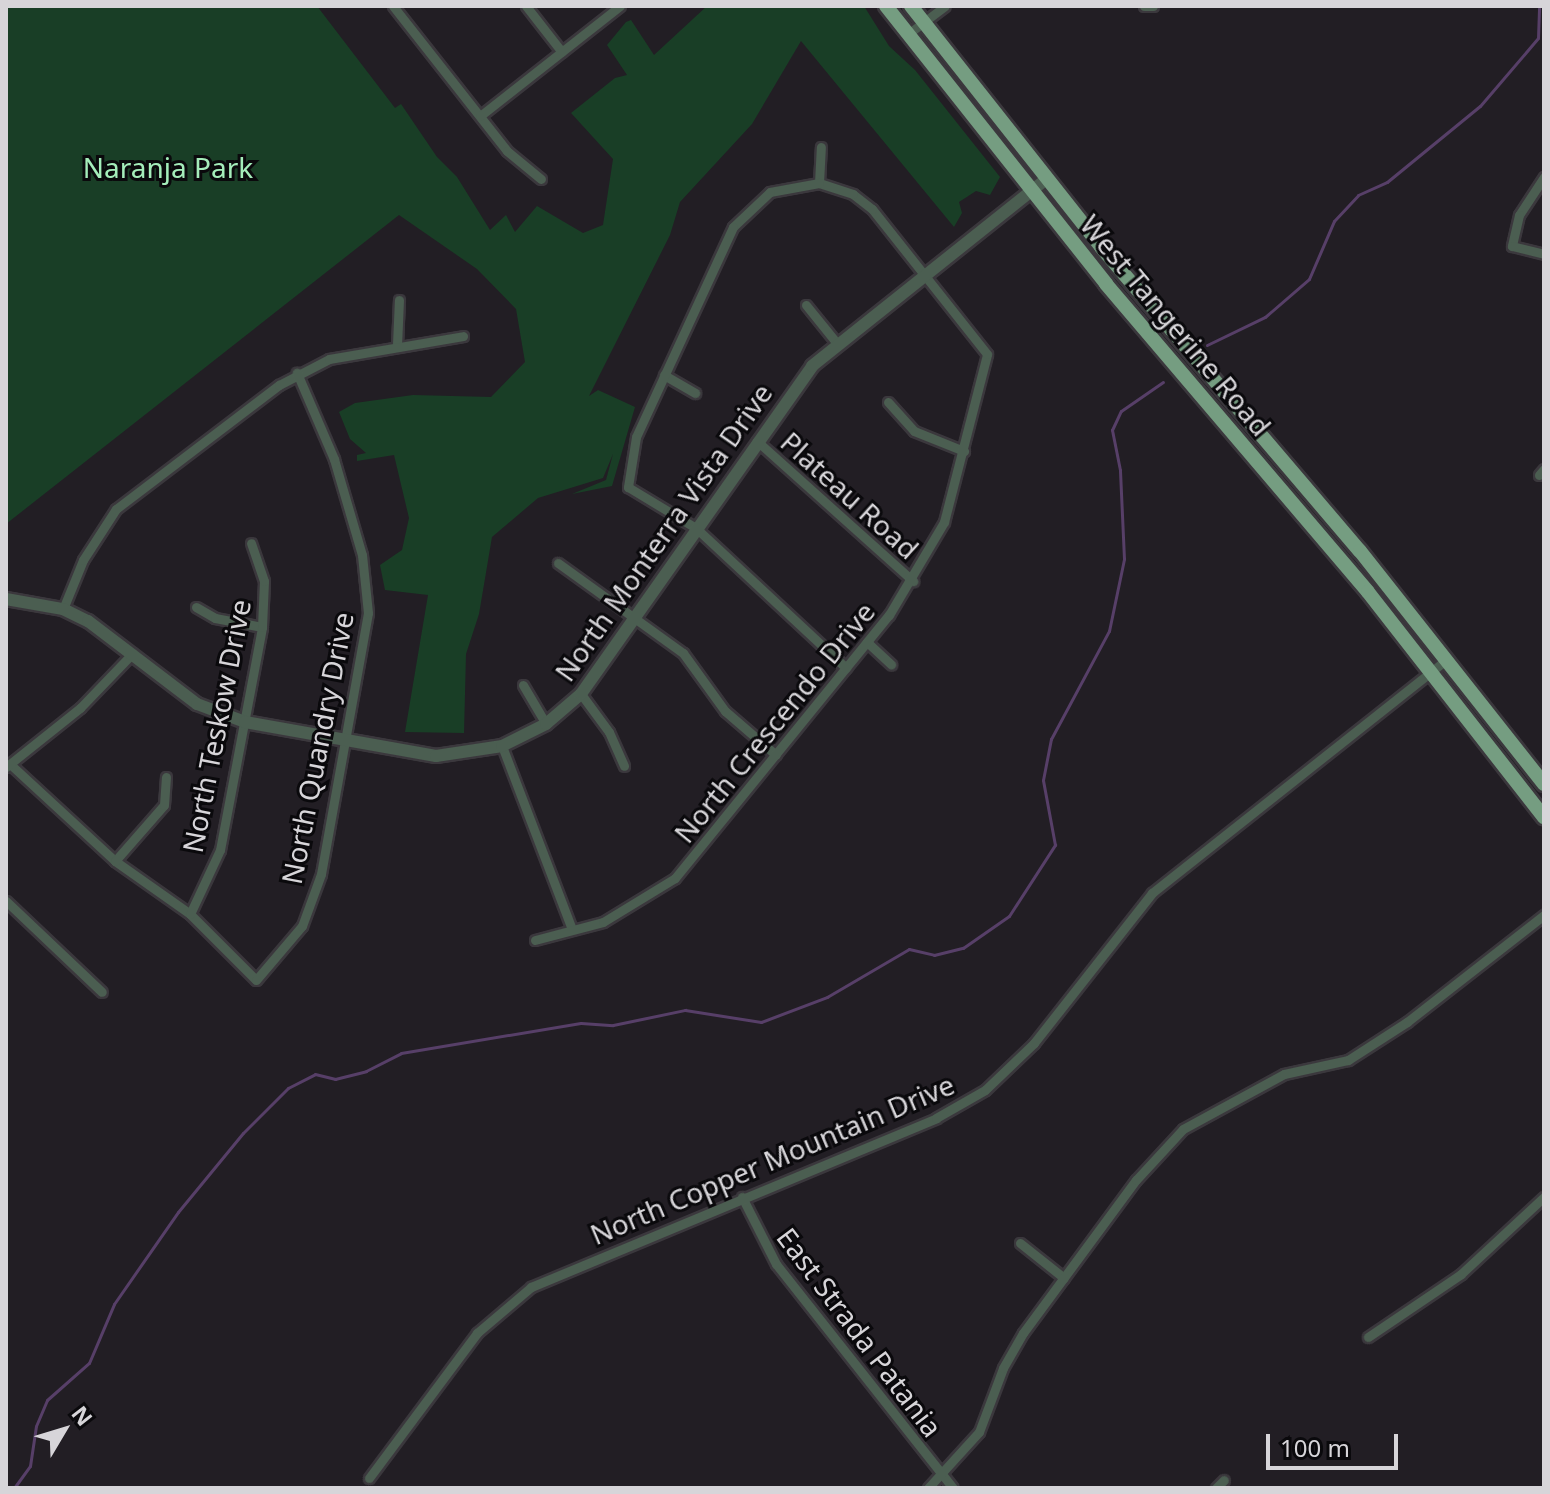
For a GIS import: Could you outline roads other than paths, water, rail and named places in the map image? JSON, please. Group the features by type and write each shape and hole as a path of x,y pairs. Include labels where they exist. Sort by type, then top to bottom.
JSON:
{"main road":[{"name":"West Tangerine Road","path":"886,6 1031,191 1431,672 1544,817"},
{"name":"West Tangerine Road","path":"911,6 1046,179 1447,659 1544,784"}],"street":[{"path":"393,6 519,164 541,179"},
{"path":"526,6 562,52"},
{"path":"480,116 620,6"},
{"path":"908,34 945,6"},
{"path":"1144,6 1153,6"},
{"path":"819,183 821,147"},
{"path":"1544,177 1519,215 1512,246 1544,254"},
{"name":"North Monterra Vista Drive","path":"6,599 63,609 133,653 197,704 245,722 436,756 502,746 546,724 581,694 792,390 836,342 1046,179"},
{"path":"846,668 696,528 628,487 636,437 745,211 783,187 819,183 845,190 872,209 925,273"},
{"name":"North Crescendo Drive","path":"535,940 640,903 675,878 913,581 944,522 987,354 925,273"},
{"path":"397,345 399,300"},
{"path":"806,305 836,342"},
{"path":"63,609 83,560 116,509 297,373 329,359 463,336"},
{"name":"North Quandry Drive","path":"190,914 256,980 302,926 321,874 368,613 362,555 334,459 297,373"},
{"path":"664,375 695,393"},
{"path":"888,402 914,431 964,451"},
{"name":"Plateau Road","path":"757,441 913,581"},
{"name":"North Teskow Drive","path":"190,914 220,850 262,627 264,581 251,543"},
{"path":"558,563 637,616 683,653 725,711 776,755"},
{"path":"196,607 215,618 262,627"},
{"path":"867,642 891,664"},
{"path":"133,653 80,708 8,765 115,861 190,914"},
{"name":"North Copper Mountain Drive","path":"369,1478 477,1333 517,1296 562,1271 936,1118 985,1090 1034,1043 1152,893 1447,659"},
{"path":"523,685 546,724"},
{"path":"581,694 609,732 624,766"},
{"path":"502,746 572,929"},
{"path":"115,861 164,805 166,777"},
{"path":"6,901 102,992"},
{"path":"928,1488 979,1432 1009,1354 1136,1180 1183,1129 1284,1074 1348,1060 1407,1022 1544,915"},
{"name":"East Strada Patania","path":"742,1197 776,1264 953,1488"},
{"path":"1368,1337 1461,1274 1544,1197"},
{"path":"1020,1243 1064,1278"},
{"path":"1216,1488 1224,1480"}],"waterway":[{"path":"1207,345 1265,317 1309,279 1334,221 1358,195 1387,182 1480,106 1538,38 1539,6"},
{"path":"14,1488 30,1466 36,1426 47,1400 89,1363 114,1304 178,1212 243,1133 288,1088 315,1074 335,1079 366,1071 401,1053 581,1023 613,1025 685,1010 761,1022 827,997 909,949 934,955 963,948 1009,916 1055,845 1043,780 1051,739 1109,631 1124,559 1120,470 1112,430 1121,411 1163,382"}],"park label":[{"name":"Naranja Park","path":"168,167"}]}
